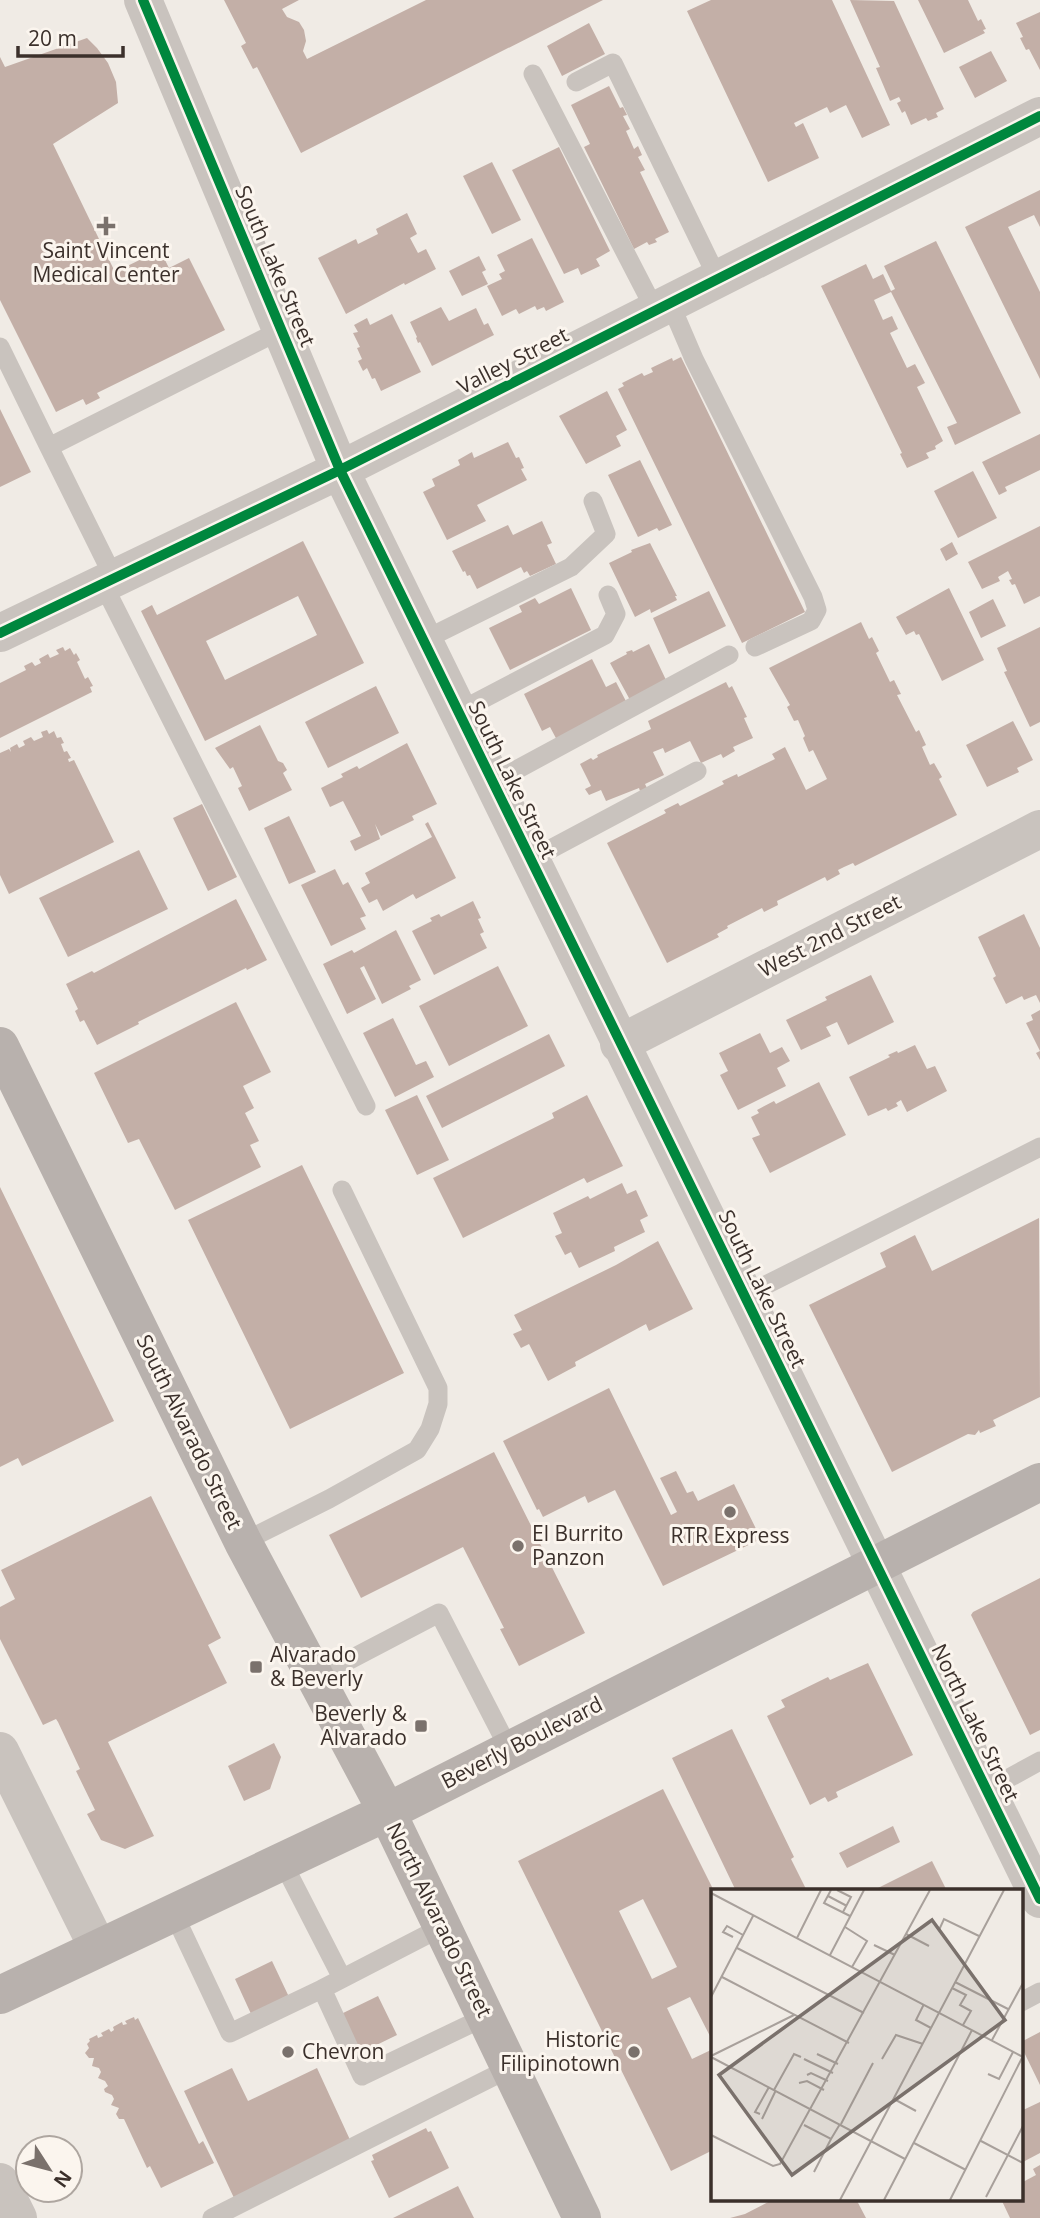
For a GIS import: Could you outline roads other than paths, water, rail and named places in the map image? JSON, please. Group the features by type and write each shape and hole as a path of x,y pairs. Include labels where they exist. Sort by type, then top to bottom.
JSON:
{"main road":[{"name":"South Alvarado Street","path":"4,1064 243,1542 387,1812"},
{"name":"Beverly Boulevard","path":"0,1995 387,1812 1040,1482"},
{"name":"North Alvarado Street","path":"387,1812 582,2218"}],"street":[{"name":"South Lake Street","path":"143,0 340,470 619,1044 876,1563"},
{"name":"Valley Street","path":"0,633 340,470 1040,116"},
{"name":"West 2nd Street","path":"619,1044 1040,829"},
{"name":"North Lake Street","path":"876,1563 1040,1899"},
{"path":"0,1751 98,1948"},
{"path":"0,2182 18,2218"}],"lane":[{"path":"576,82 613,63 718,278"},
{"path":"533,74 694,359 813,597 817,610 811,621 755,647"},
{"path":"49,446 281,330"},
{"path":"0,347 49,446 109,581 366,1106"},
{"path":"422,641 571,567 606,534 593,501"},
{"path":"458,712 605,635 616,614 608,595"},
{"path":"492,783 729,655"},
{"path":"530,860 697,771"},
{"path":"744,1296 1040,1147"},
{"path":"243,1542 329,1499 417,1450 430,1429 438,1404 438,1388 342,1190"},
{"path":"315,1678 439,1613 509,1749"},
{"path":"987,1790 1040,1761"},
{"path":"282,1861 342,1978"},
{"path":"173,1912 230,2033 442,1927"},
{"path":"322,1989 362,2076 485,2017"},
{"path":"1023,2001 1040,1992"},
{"path":"212,2218 510,2068"}],"place":[{"name":"Saint Vincent Medical Center","path":"106,226"},
{"name":"RTR Express","path":"730,1512"},
{"name":"El Burrito Panzon","path":"518,1546"},
{"name":"Alvarado & Beverly","path":"256,1667"},
{"name":"Beverly & Alvarado","path":"421,1726"},
{"name":"Chevron","path":"288,2052"},
{"name":"Historic Filipinotown","path":"634,2052"}]}
